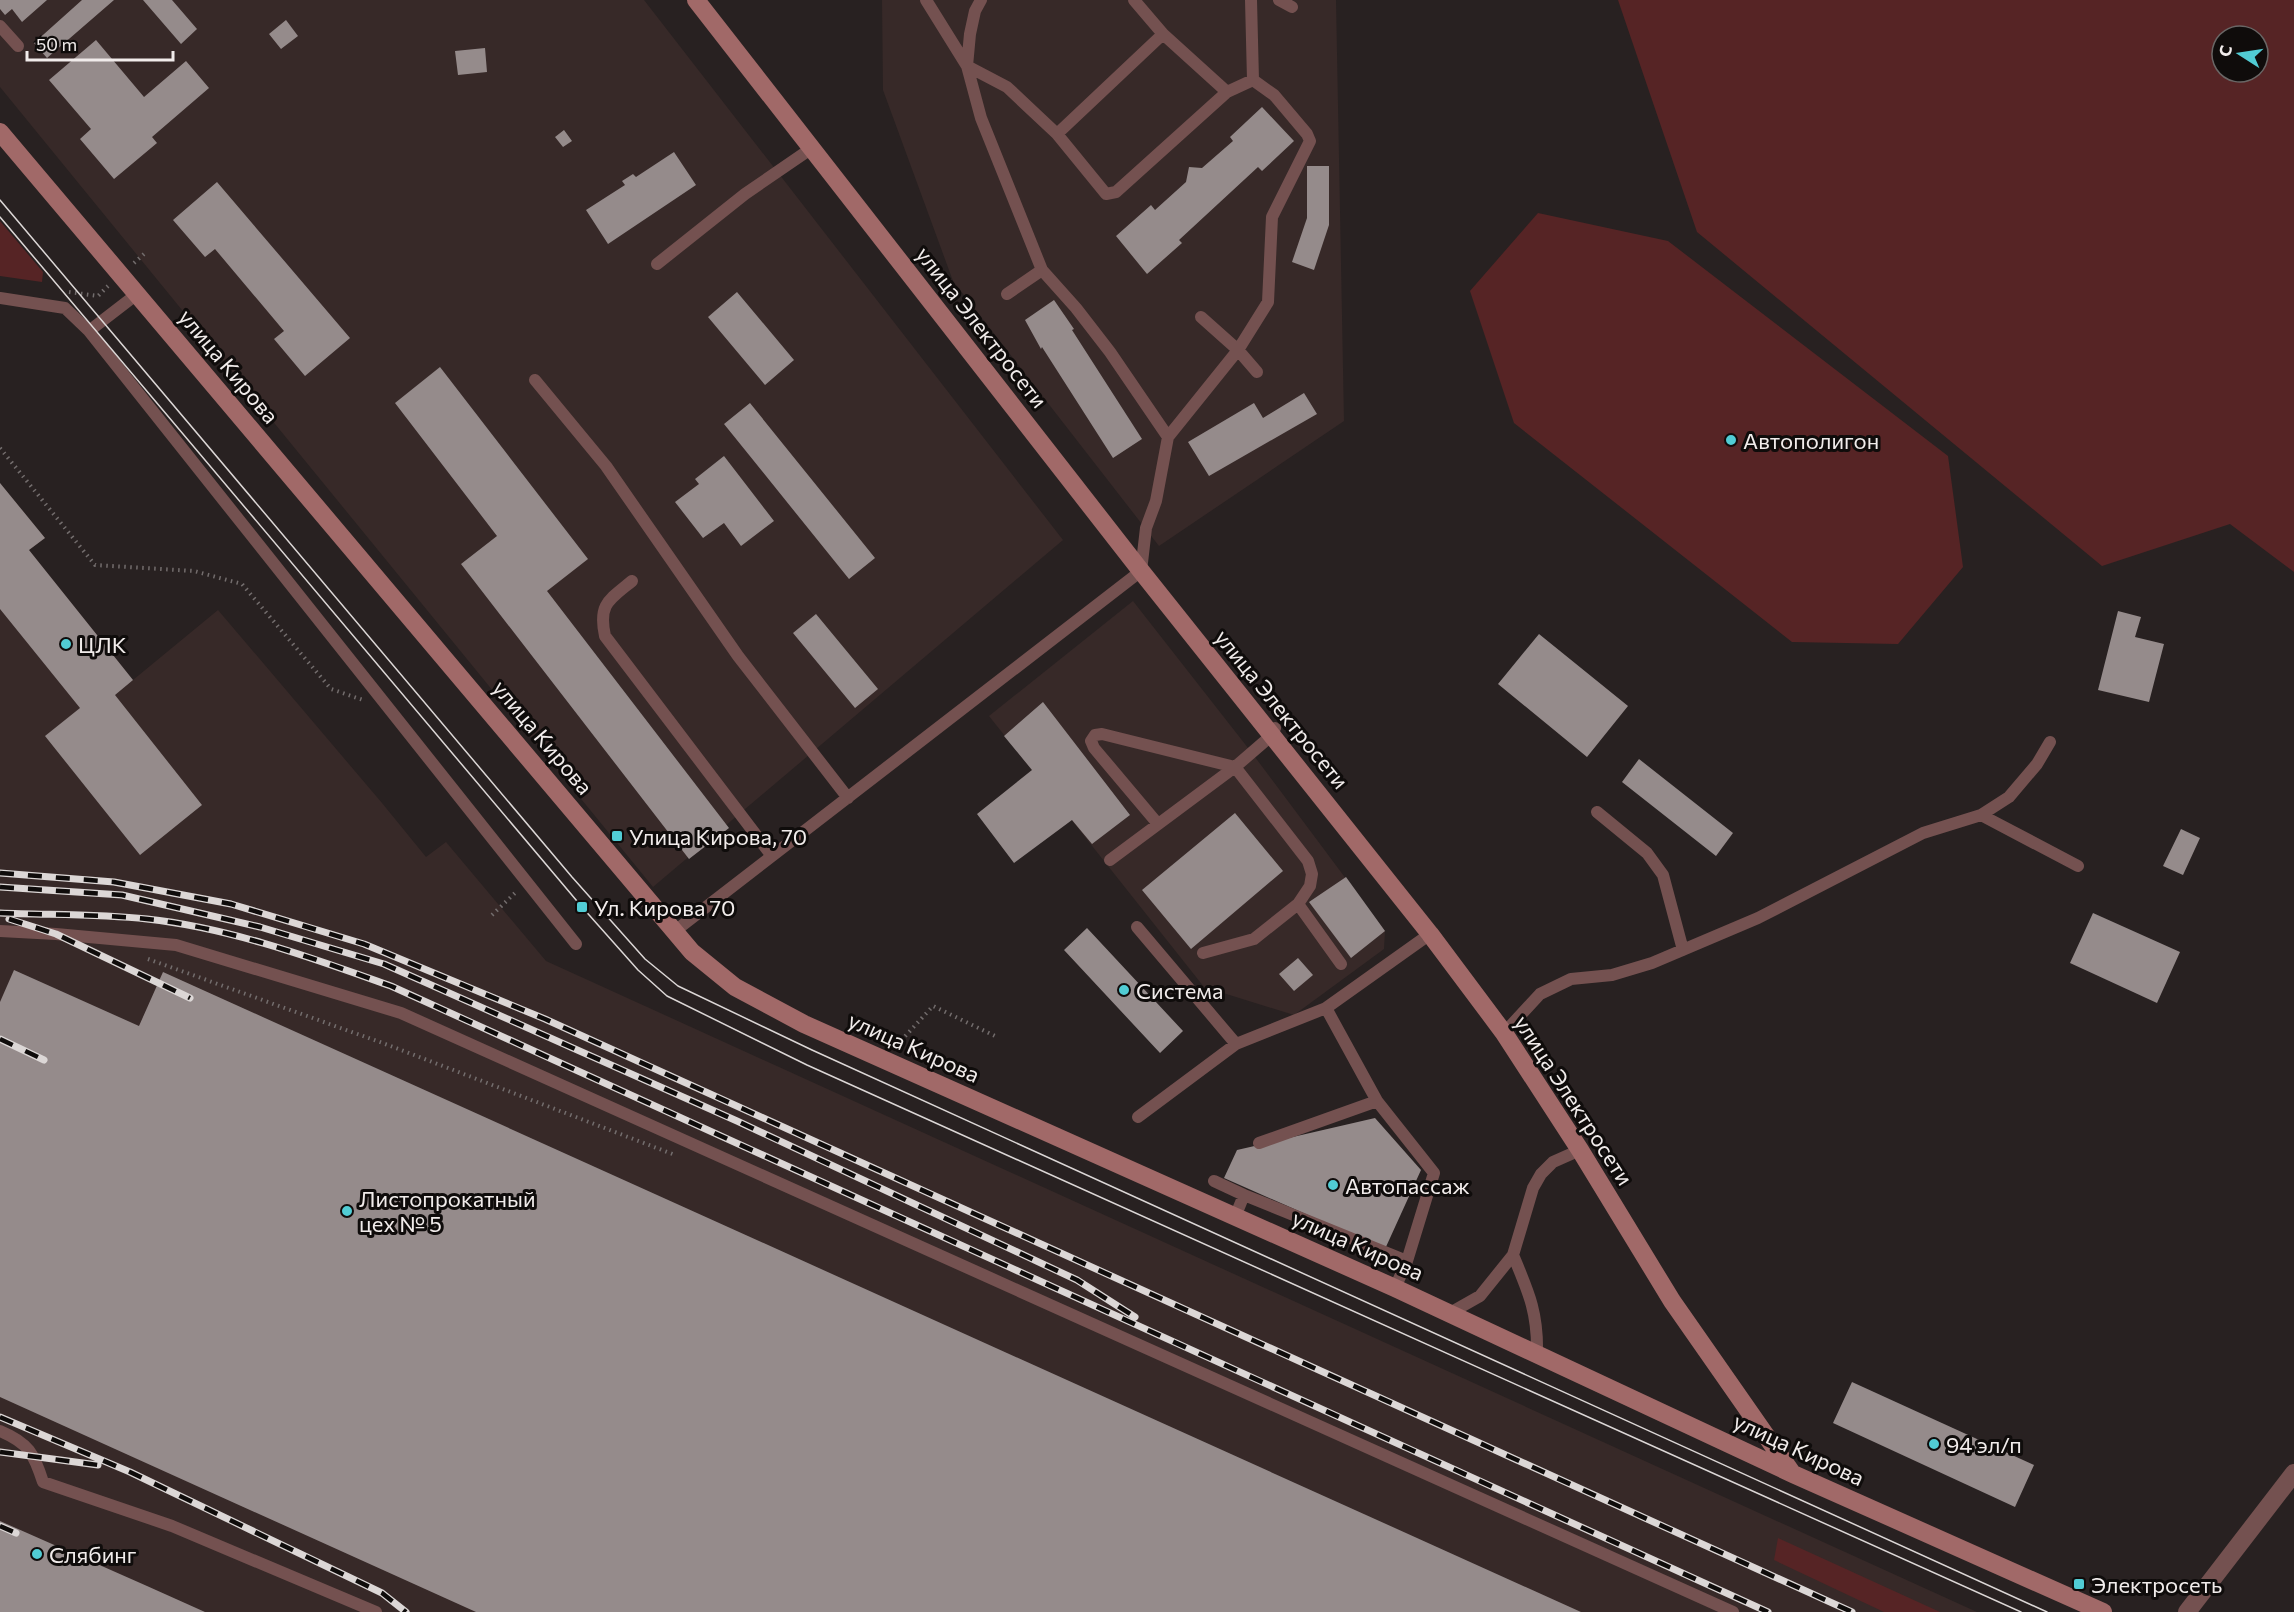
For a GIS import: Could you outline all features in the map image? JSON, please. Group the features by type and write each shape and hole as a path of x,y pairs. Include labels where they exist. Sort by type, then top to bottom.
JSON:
{"main road":[{"name":"улица Электросети","path":"696,0 1141,572 1274,731 1504,1033 1580,1150 1672,1301 1793,1474"},
{"name":"улица Кирова","path":"0,132 675,931 710,968 735,987 771,1008 1395,1288 1793,1474 2103,1612"}],"street":[{"path":"2187,1612 2294,1473"}],"lane":[{"path":"926,0 967,66 981,118 1042,270 1076,308 1110,352 1168,437"},
{"path":"967,66 970,34 975,11 981,0"},
{"path":"1134,0 1162,34 1227,92"},
{"path":"1251,0 1252,80"},
{"path":"1279,0 1292,6"},
{"path":"0,26 18,46"},
{"path":"1057,134 1162,34"},
{"path":"967,66 1008,87 1057,134 1103,191 1113,194 1227,92 1252,80"},
{"path":"675,931 1141,572 1146,528 1156,501 1168,437 1238,350 1268,302 1272,218 1310,141 1307,134 1274,95 1252,80"},
{"path":"657,264 745,194 812,148"},
{"path":"1007,294 1042,270"},
{"path":"89,331 137,294"},
{"path":"0,298 65,308 89,331 576,944"},
{"path":"1201,318 1238,350 1257,372"},
{"path":"535,380 606,466 738,656 848,798"},
{"path":"632,581 606,604 602,621 604,636 772,856"},
{"path":"1110,860 1235,767 1274,731"},
{"path":"1158,824 1094,748 1091,741 1095,735 1102,734 1235,767 1308,861 1312,874 1310,886 1298,904 1254,939 1203,953"},
{"path":"1504,1033 1540,994 1570,980 1612,975 1652,963 1758,918 1923,833 1981,815 2009,797 2037,764 2050,742"},
{"path":"1597,812 1647,854 1663,875 1683,950"},
{"path":"1981,815 2078,866"},
{"path":"1298,904 1341,964"},
{"path":"1137,927 1236,1044"},
{"path":"0,932 56,934 176,945 401,1013 1733,1612"},
{"path":"1138,1118 1236,1044 1326,1008 1430,934"},
{"path":"1326,1008 1377,1101 1434,1173 1407,1260 1395,1288"},
{"path":"1259,1143 1377,1101"},
{"path":"1450,1313 1480,1296 1513,1256 1533,1188 1541,1174 1553,1162 1580,1150"},
{"path":"1214,1181 1407,1260"},
{"path":"1235,1216 1244,1195"},
{"path":"1513,1256 1532,1300 1538,1329 1538,1354"},
{"path":"0,1431 18,1439 34,1456 42,1482 172,1526 376,1612"}],"path":[{"path":"62,291 98,296 145,253"},
{"path":"0,448 95,565 194,571 242,584 331,689 368,702"},
{"path":"492,915 515,893 508,883"},
{"path":"138,956 388,1045 684,1159"},
{"path":"897,1046 933,1006 995,1036"}],"shaded area":[{"path":"0,0 644,0 1063,540 653,887 0,87"},
{"path":"882,0 1336,0 1344,421 1159,546 953,281 883,90"},
{"path":"1618,0 2294,0 2294,572 2230,524 2102,566 1697,232"},
{"name":"Автополигон","path":"1538,213 1668,241 1948,456 1963,567 1898,644 1792,642 1514,423 1470,291"},
{"path":"0,221 43,272 42,282 0,276"},
{"path":"0,483 45,538 29,550 133,680 218,610 426,857 446,842 546,961 1977,1612 0,1612"},
{"path":"1133,601 1252,753 1385,931 1384,949 1294,1015 1204,987 989,716"},
{"path":"1778,1538 1940,1612 1884,1612 1774,1560"}],"building":[{"path":"0,0 47,0 22,22 12,9 5,15 0,9"},
{"path":"82,0 114,0 47,58 34,43"},
{"path":"143,0 172,0 197,29 181,44"},
{"path":"286,20 298,36 281,49 269,34"},
{"path":"96,40 144,97 186,61 209,88 152,137 157,143 114,179 80,139 91,129 49,80"},
{"path":"485,48 487,72 458,75 455,51"},
{"path":"1262,107 1294,141 1262,171 1258,167 1179,240 1182,243 1147,274 1116,236 1151,205 1155,210 1186,182 1189,167 1202,168 1233,141 1230,137"},
{"path":"564,130 572,141 563,147 555,137"},
{"path":"674,152 696,185 608,244 586,210 625,185 622,181 633,174 636,177"},
{"path":"1307,166 1329,166 1329,225 1314,270 1292,262 1307,218"},
{"path":"217,182 350,338 305,376 274,339 284,331 215,249 205,257 173,220"},
{"path":"737,292 794,360 765,385 708,317"},
{"path":"1054,300 1142,439 1113,458 1042,347 1041,349 1025,320"},
{"path":"440,367 588,559 547,591 729,828 689,859 461,564 497,536 395,403"},
{"path":"1304,393 1317,414 1209,476 1188,442 1254,403 1263,418"},
{"path":"750,403 875,558 849,579 724,424"},
{"path":"724,456 774,521 741,546 724,523 703,538 675,502 699,484 695,479"},
{"name":"ЦЛК","path":"0,483 45,538 29,550 133,680 115,695 202,805 140,855 45,736 80,708 0,609"},
{"path":"2118,611 2141,617 2135,637 2164,644 2149,702 2098,690"},
{"path":"816,614 878,689 855,708 793,633"},
{"path":"1539,634 1628,706 1587,757 1498,684"},
{"path":"1043,702 1130,815 1092,844 1072,820 1014,863 977,814 1032,770 1004,736"},
{"path":"1639,759 1733,833 1716,856 1622,782"},
{"path":"1235,813 1283,871 1191,949 1142,890"},
{"path":"2181,829 2200,838 2183,875 2163,866"},
{"path":"1346,877 1385,931 1351,958 1309,902"},
{"path":"2093,913 2180,952 2157,1003 2070,963"},
{"name":"Система","path":"1087,928 1183,1031 1160,1053 1064,950"},
{"path":"1298,958 1313,975 1294,991 1279,974"},
{"name":"Листопрокатный цех № 5","path":"14,970 139,1026 163,972 1581,1612 476,1612 0,1397 0,1002"},
{"path":"1375,1118 1421,1170 1385,1249 1224,1178 1237,1150"},
{"name":"94 эл/п","path":"1852,1382 2034,1465 2015,1507 1833,1423"},
{"name":"Слябинг","path":"0,1521 147,1586 205,1612 0,1612"}],"tram line":[{"path":"0,200 572,877 645,959 678,986 812,1050 2047,1612"},
{"path":"0,217 582,907 638,970 667,996 807,1065 2021,1612"}],"railway":[{"path":"0,873 114,882 231,904 364,944 545,1019 1852,1612"},
{"path":"0,887 122,895 260,927 384,964 737,1121 1077,1280 1135,1317"},
{"path":"0,913 111,916 178,923 271,945 391,986 1768,1612"},
{"path":"9,919 56,934 190,998"},
{"path":"0,1039 44,1060"},
{"path":"0,1417 130,1472 382,1593 406,1612"},
{"path":"0,1452 98,1465"},
{"path":"0,1526 16,1533"}],"place":[{"name":"Автополигон","path":"1731,440"},
{"name":"ЦЛК","path":"66,644"},
{"name":"Улица Кирова, 70","path":"617,836"},
{"name":"Ул. Кирова 70","path":"582,907"},
{"name":"Система","path":"1124,990"},
{"name":"Автопассаж","path":"1333,1185"},
{"name":"Листопрокатный цех № 5","path":"347,1211"},
{"name":"94 эл/п","path":"1934,1444"},
{"name":"Слябинг","path":"37,1554"},
{"name":"Электросеть","path":"2079,1584"}]}
